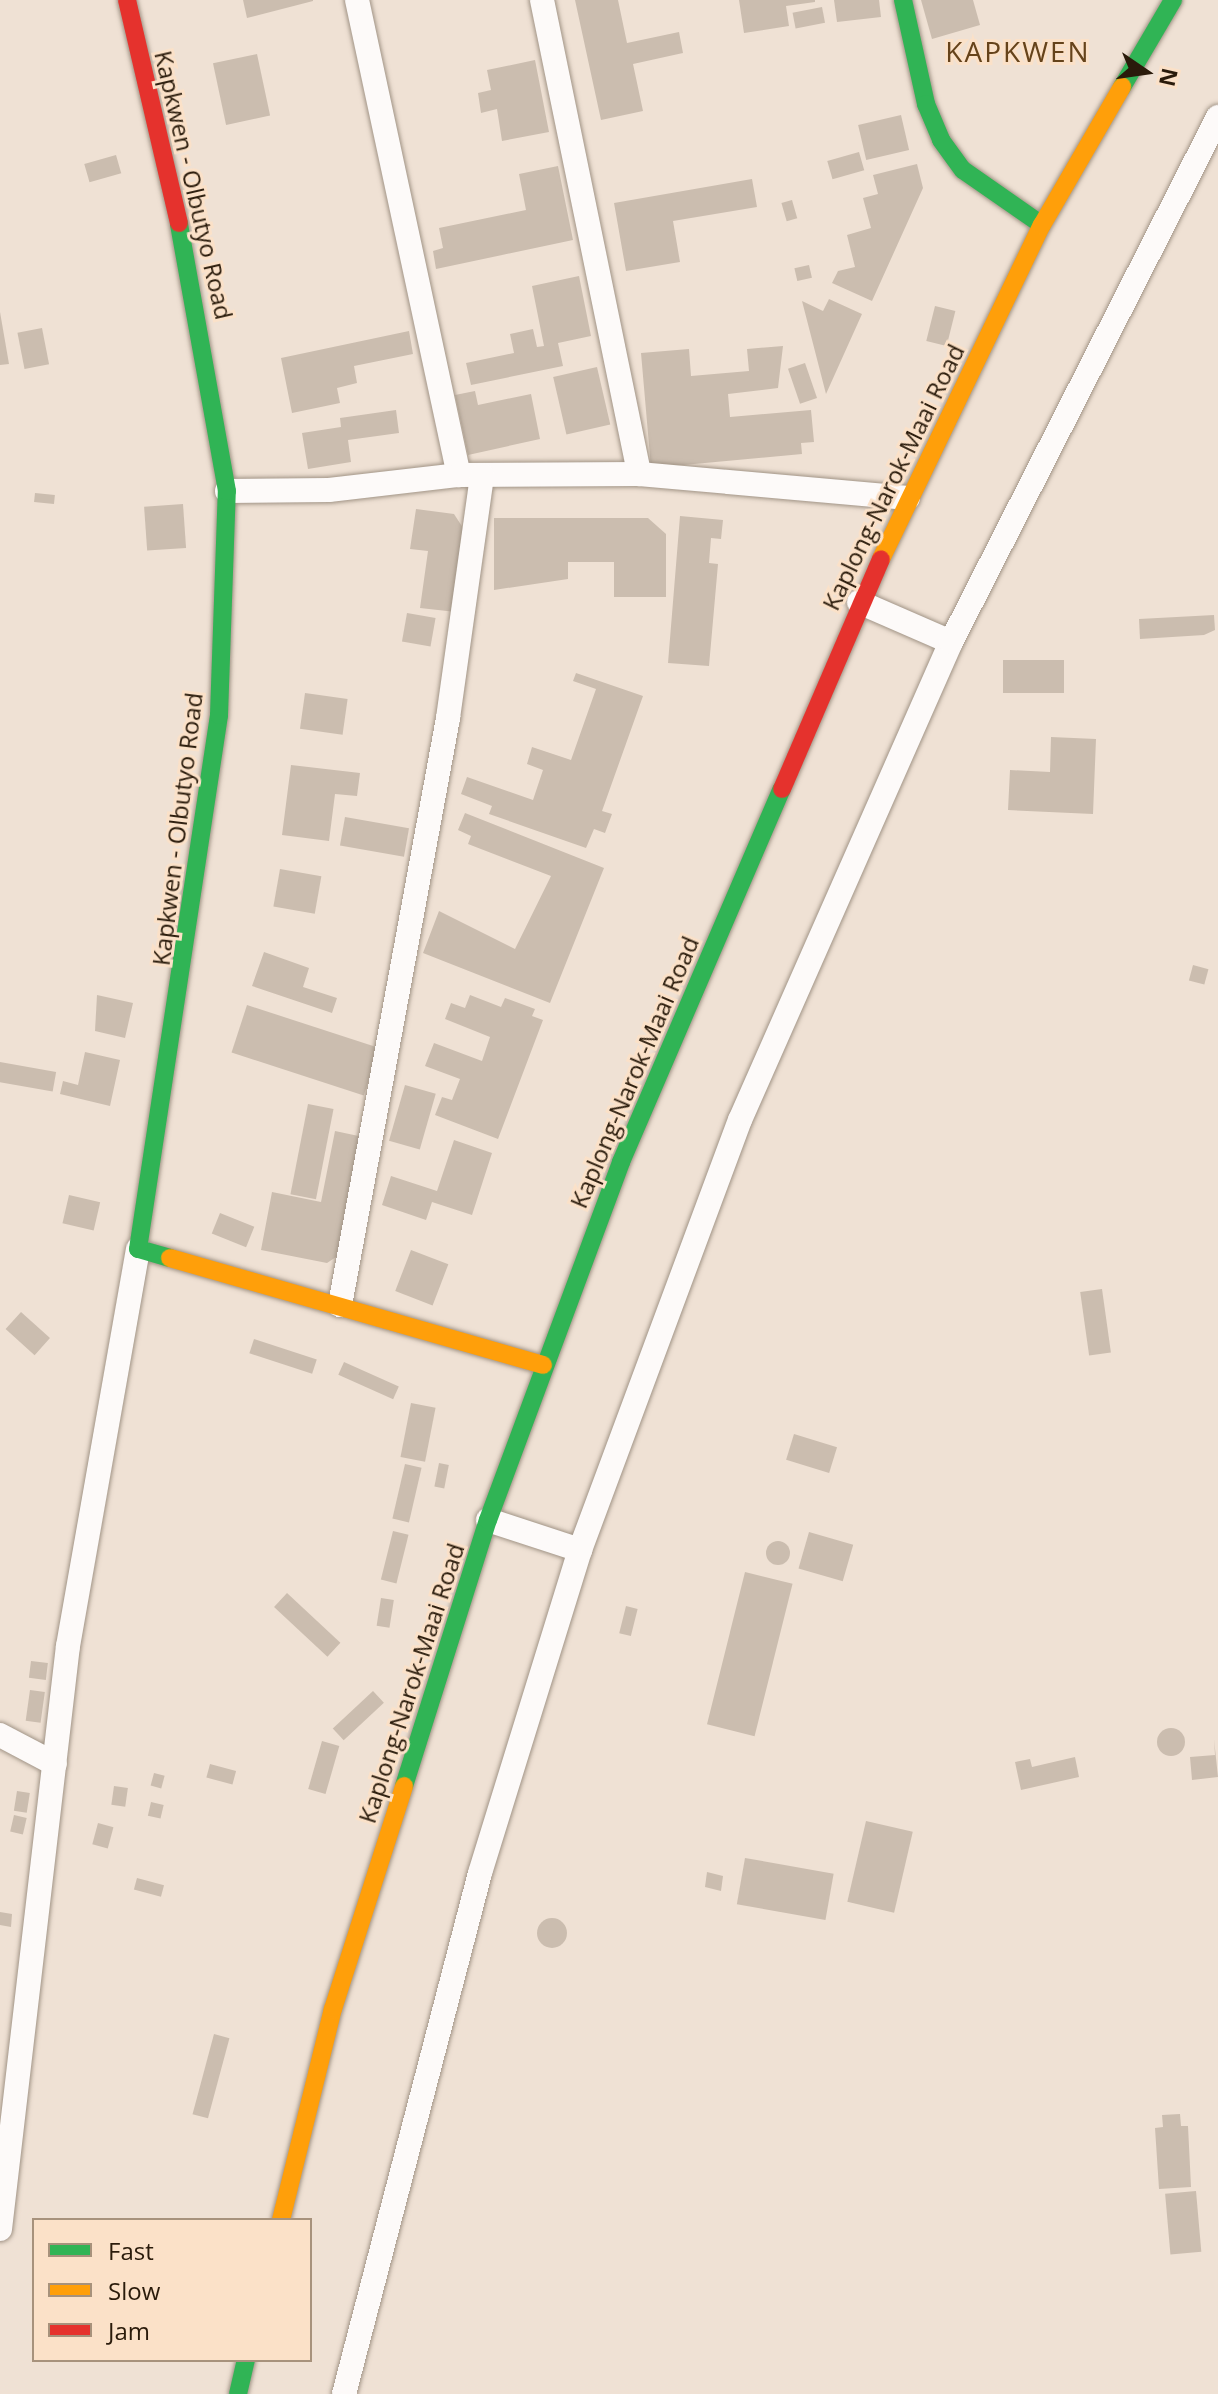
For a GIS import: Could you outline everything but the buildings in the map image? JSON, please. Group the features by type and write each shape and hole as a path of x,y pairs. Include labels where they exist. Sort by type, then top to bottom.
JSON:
{"main road":[{"name":"Kapkwen - Olbutyo Road","path":"127,0 199,308 227,491 219,715 138,1249"},
{"path":"903,0 926,104 941,140 963,170 1042,225"},
{"name":"Kaplong-Narok-Maai Road","path":"281,2218 333,2009 488,1520 543,1365 621,1162 859,602 908,498 1042,225 1173,0"},
{"path":"138,1249 543,1365"},
{"path":"238,2394 246,2362"}],"street":[{"path":"340,1305 448,718 471,475 357,0"},
{"path":"542,0 639,474"},
{"path":"344,2394 480,1873 580,1550 740,1120 951,642 1121,297 1218,117"},
{"path":"227,491 329,490 471,475 639,474 908,498"},
{"path":"859,602 951,642"},
{"path":"0,2229 68,1646 138,1249"},
{"path":"488,1520 580,1550"},
{"path":"0,1735 55,1764"}],"traffic: fast":[{"path":"903,0 926,104 941,140 963,170 1042,225"},
{"path":"1122,87 1173,0"},
{"path":"170,1258 138,1249 219,715 227,491 179,223"},
{"path":"404,1786 488,1520 621,1162 782,789"},
{"path":"238,2394 246,2362"}],"traffic: slow":[{"path":"881,559 1042,225 1122,87"},
{"path":"170,1258 543,1365"},
{"path":"281,2218 333,2009 404,1786"}],"traffic: jam":[{"path":"127,0 179,223"},
{"path":"782,789 881,559"}],"district":[{"name":"KAPKWEN","path":"1018,51"}]}
